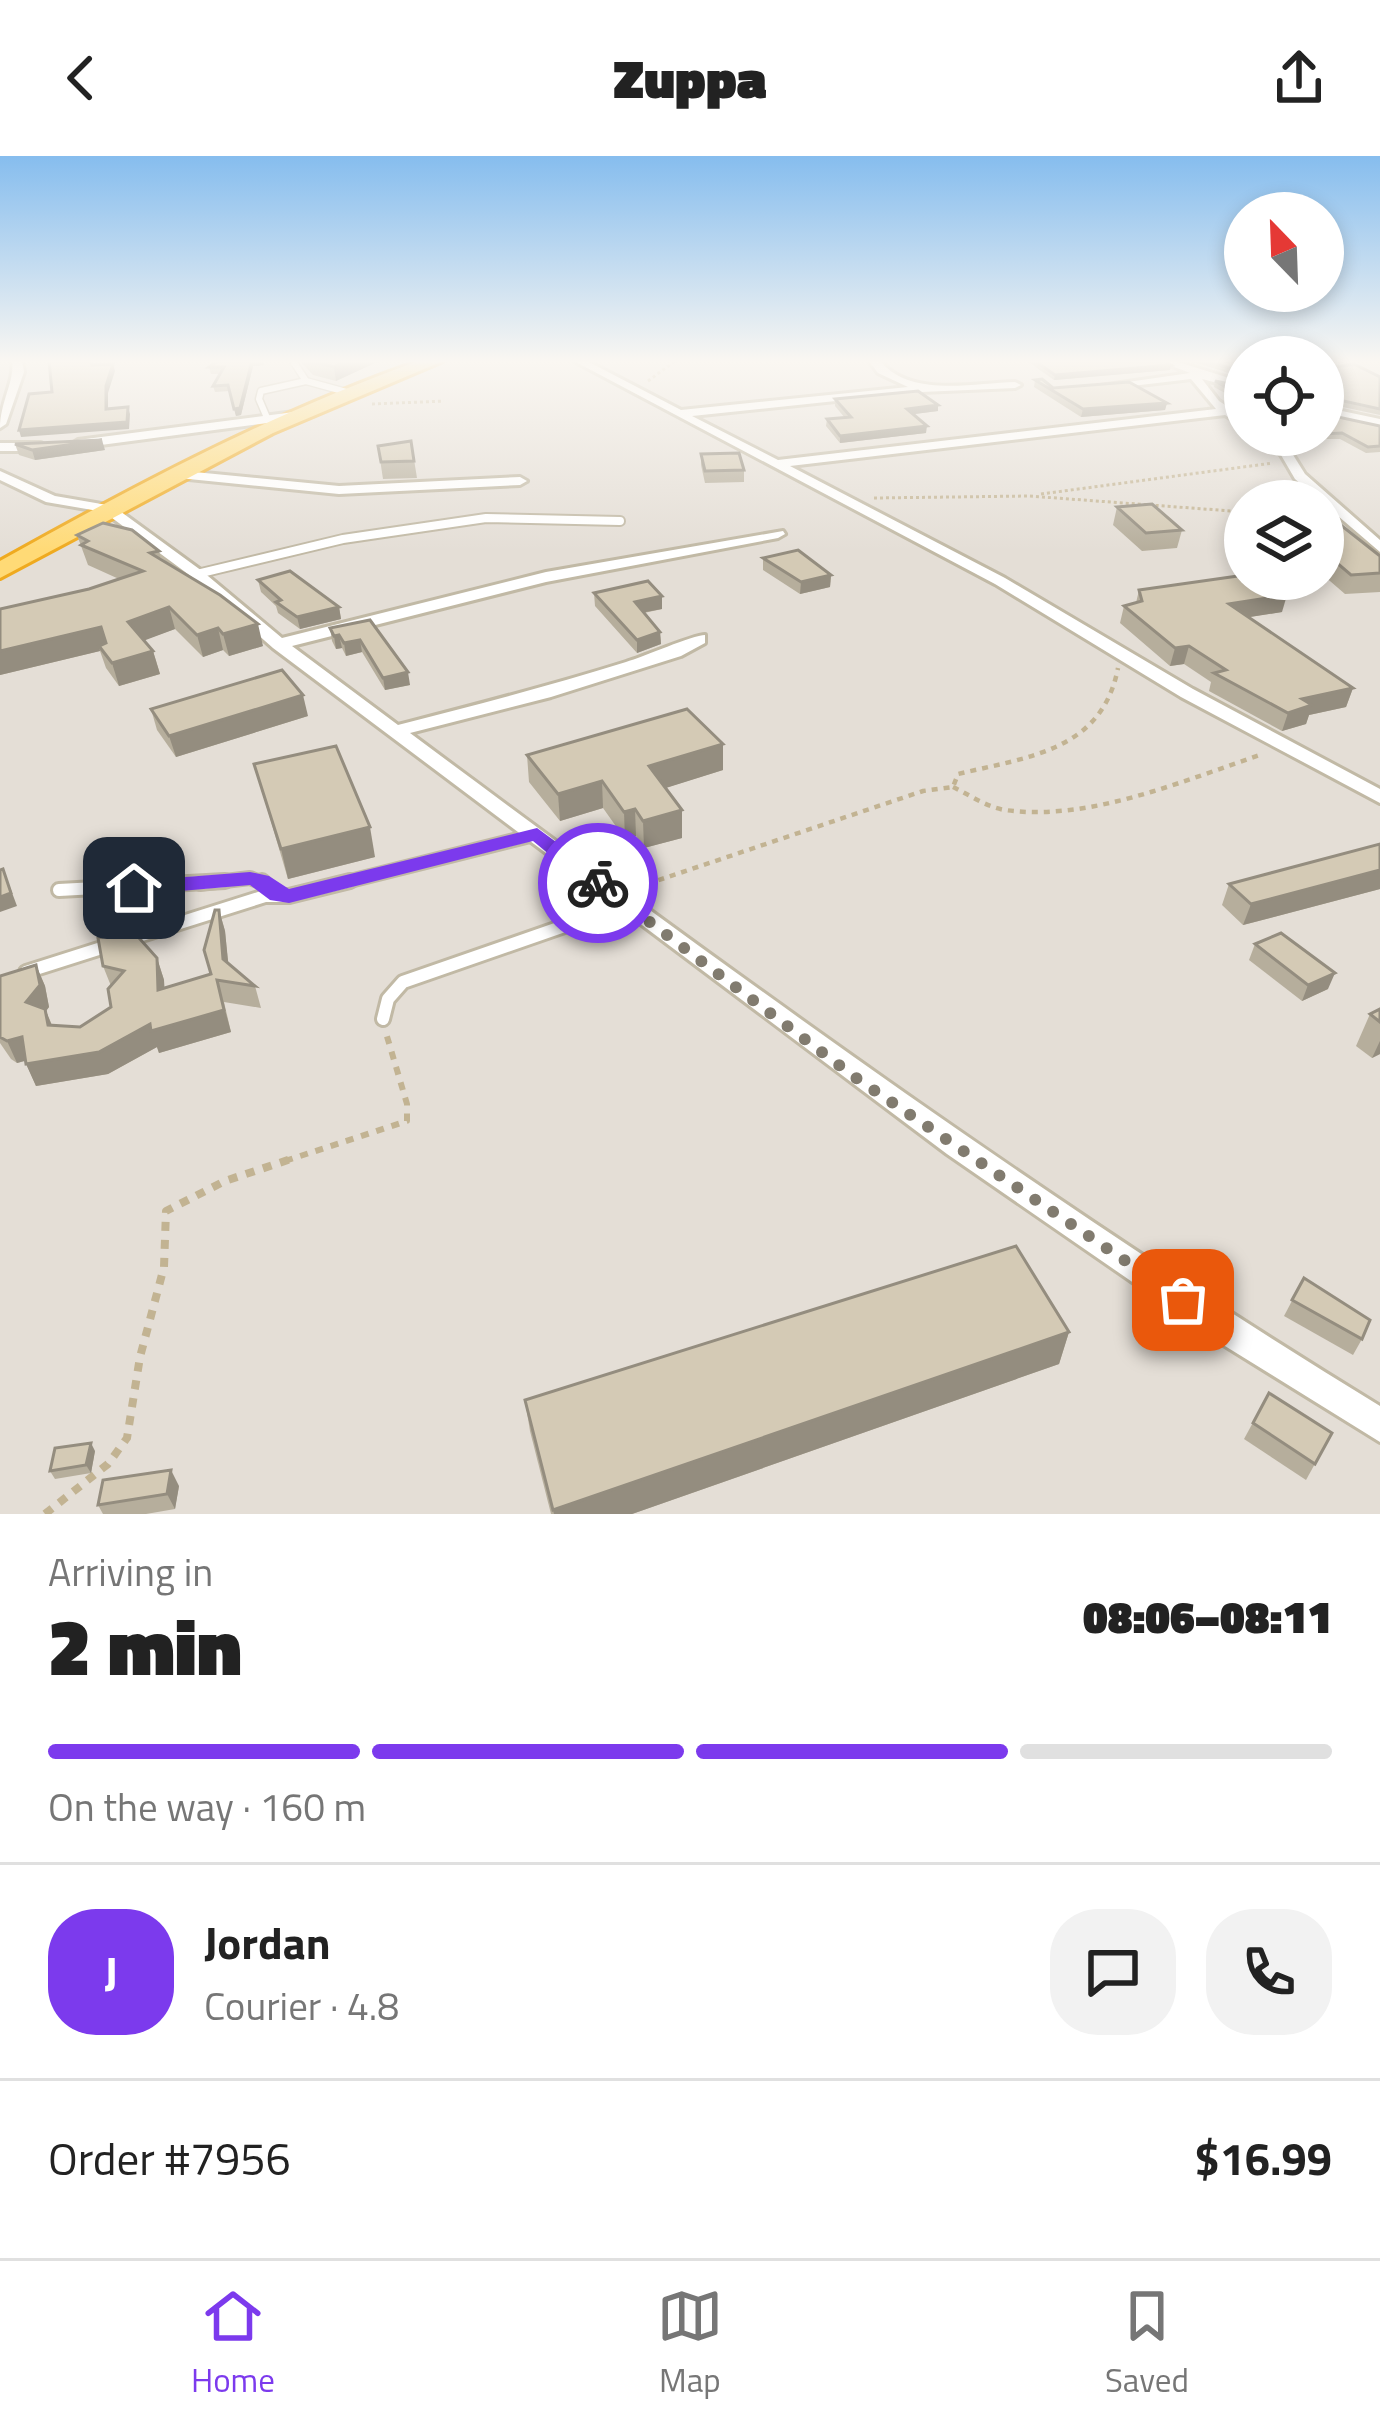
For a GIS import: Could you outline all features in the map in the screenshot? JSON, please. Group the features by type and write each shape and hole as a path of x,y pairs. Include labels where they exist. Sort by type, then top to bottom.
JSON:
{"highway":[{"path":"0,571 174,474 277,424"}],"street":[{"path":"0,447 116,441 236,424"},
{"path":"703,424 844,497 1380,797"},
{"path":"774,464 1112,424"},
{"path":"1287,456 1300,476 1380,548"},
{"path":"174,474 339,490 520,481"},
{"path":"0,475 51,499 108,509 197,574 279,644 856,1078 1256,1350 1380,1425"},
{"path":"279,644 565,573 778,534"},
{"path":"395,731 545,693 675,652 699,639"}],"lane":[{"path":"197,574 343,539 485,518 620,521"},
{"path":"0,980 277,896 537,834"},
{"path":"58,890 172,887 250,878 262,881 277,896"},
{"path":"383,1019 388,999 403,982 593,916 613,896"}],"path":[{"path":"1029,496 1291,460"},
{"path":"844,497 1029,496 1224,510"},
{"path":"953,787 958,775 1086,735 1117,694 1118,652"},
{"path":"613,896 923,791 953,787 1002,810 1040,809 1174,785 1285,746"},
{"path":"44,1514 122,1449 167,1246 166,1211 175,1202 407,1121 407,1104 383,1019"}],"shaded area":[{"path":"0,424 1224,424 1224,456 1344,456 1344,424 1380,424 1380,1514 0,1514"}],"building":[{"path":"21,424 95,424 19,430"},
{"path":"831,424 927,426 840,436"},
{"path":"1344,424 1380,426 1380,446 1368,447 1344,434"},
{"path":"102,440 32,450 15,444"},
{"path":"411,441 414,461 381,462 378,446"},
{"path":"739,453 744,470 705,471 701,454"},
{"path":"1152,504 1182,530 1146,533 1117,507"},
{"path":"103,523 132,530 159,551 150,553 258,624 223,634 218,628 197,635 169,607 128,622 153,651 112,663 99,646 106,643 101,627 0,651 0,609 143,571 81,545 88,541 77,535"},
{"path":"1344,528 1380,556 1380,573 1351,575 1344,569"},
{"path":"798,550 831,575 801,582 763,558"},
{"path":"290,571 339,607 297,617 276,602 281,600 258,580"},
{"path":"1224,578 1224,600 1255,600 1229,604 1353,688 1302,699 1312,705 1288,713 1214,673 1226,670 1189,646 1175,648 1124,606 1142,601 1139,590"},
{"path":"648,581 662,596 635,602 660,632 637,640 594,593"},
{"path":"370,620 408,672 383,678 360,640 344,643 330,628"},
{"path":"282,670 303,695 169,736 151,709"},
{"path":"687,709 723,744 649,766 682,810 643,821 635,809 624,812 602,781 558,794 527,755"},
{"path":"336,746 370,827 281,849 254,764"},
{"path":"1380,844 1380,870 1251,904 1229,884"},
{"path":"0,870 11,893 0,897"},
{"path":"215,910 219,910 223,959 255,986 217,980 224,1010 151,1031 150,1024 99,1052 26,1064 22,1037 7,1041 0,1037 0,976 36,965 40,985 26,1002 45,1009 48,1025 80,1027 111,1007 108,989 124,971 103,966 98,938 131,929 157,958 158,990 211,974 204,950"},
{"path":"1281,933 1335,973 1308,985 1255,944"},
{"path":"1016,1246 1069,1332 553,1510 525,1400"},
{"path":"1304,1278 1370,1320 1362,1339 1292,1300"},
{"path":"1269,1393 1332,1433 1315,1464 1253,1423"},
{"path":"91,1443 86,1465 50,1471 55,1448"},
{"path":"171,1470 167,1494 98,1505 103,1480"}],"way so far":[{"path":"598,883 856,1078 1183,1300"}],"route":[{"path":"134,888 250,878 262,881 277,896 289,896 537,834 598,883"}]}
